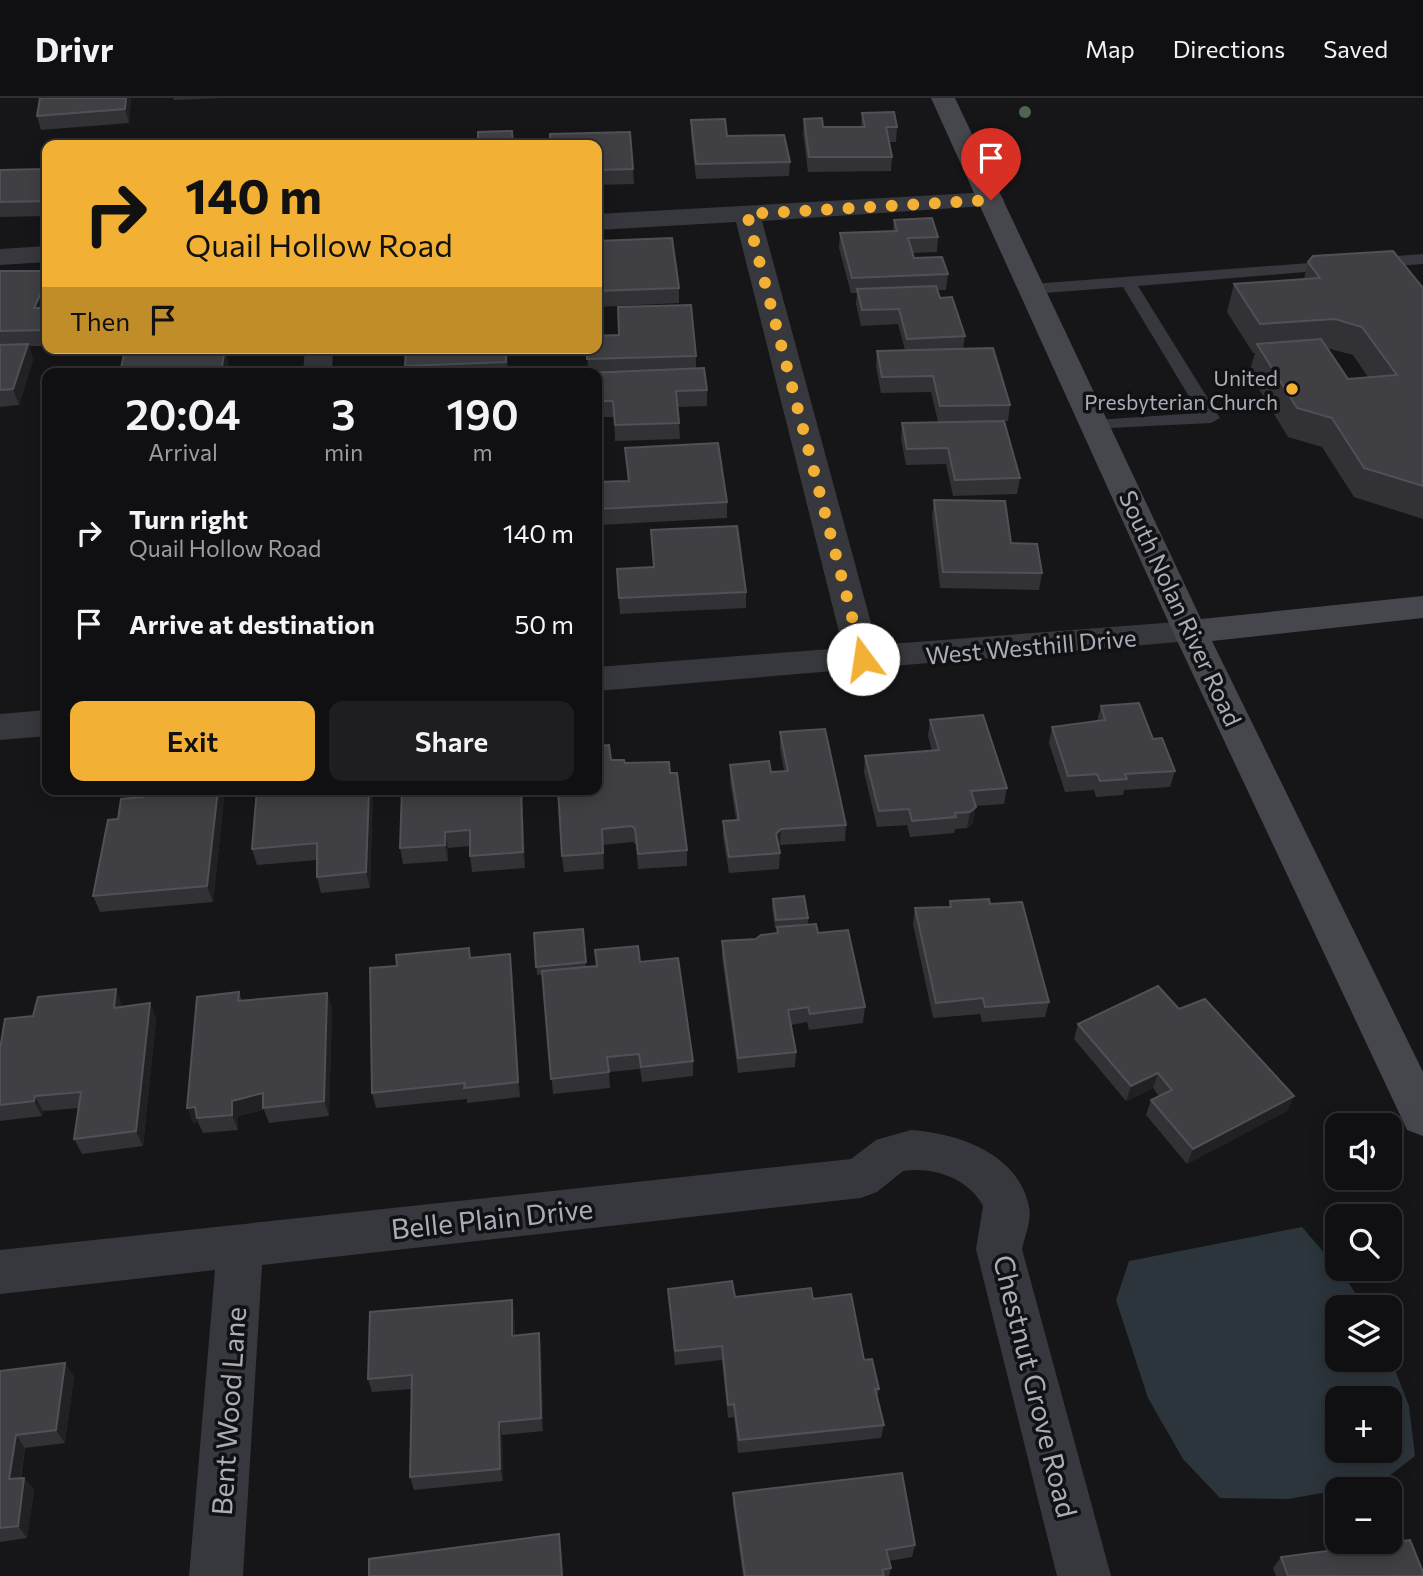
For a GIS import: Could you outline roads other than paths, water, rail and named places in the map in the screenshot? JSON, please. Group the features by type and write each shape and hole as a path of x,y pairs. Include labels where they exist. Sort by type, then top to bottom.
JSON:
{"main road":[{"name":"South Nolan River Road","path":"943,98 1190,632 1423,1117"},
{"name":"West Westhill Drive","path":"1190,632 1423,607"}],"street":[{"path":"602,222 991,200"},
{"path":"747,214 863,659"},
{"path":"0,257 42,254"},
{"name":"West Westhill Drive","path":"602,679 1190,632"},
{"path":"0,727 42,723"},
{"name":"Belle Plain Drive","path":"0,1272 861,1178 900,1152 925,1150 955,1157 973,1168"},
{"name":"Chestnut Grove Road","path":"973,1168 993,1182 1006,1206 999,1249 1084,1576"},
{"name":"Bent Wood Lane","path":"216,1576 240,1246"}],"lane":[{"path":"1031,289 1423,259"},
{"path":"1096,425 1211,418 1128,282"}],"place":[{"name":"United Presbyterian Church","path":"1292,389"}]}
